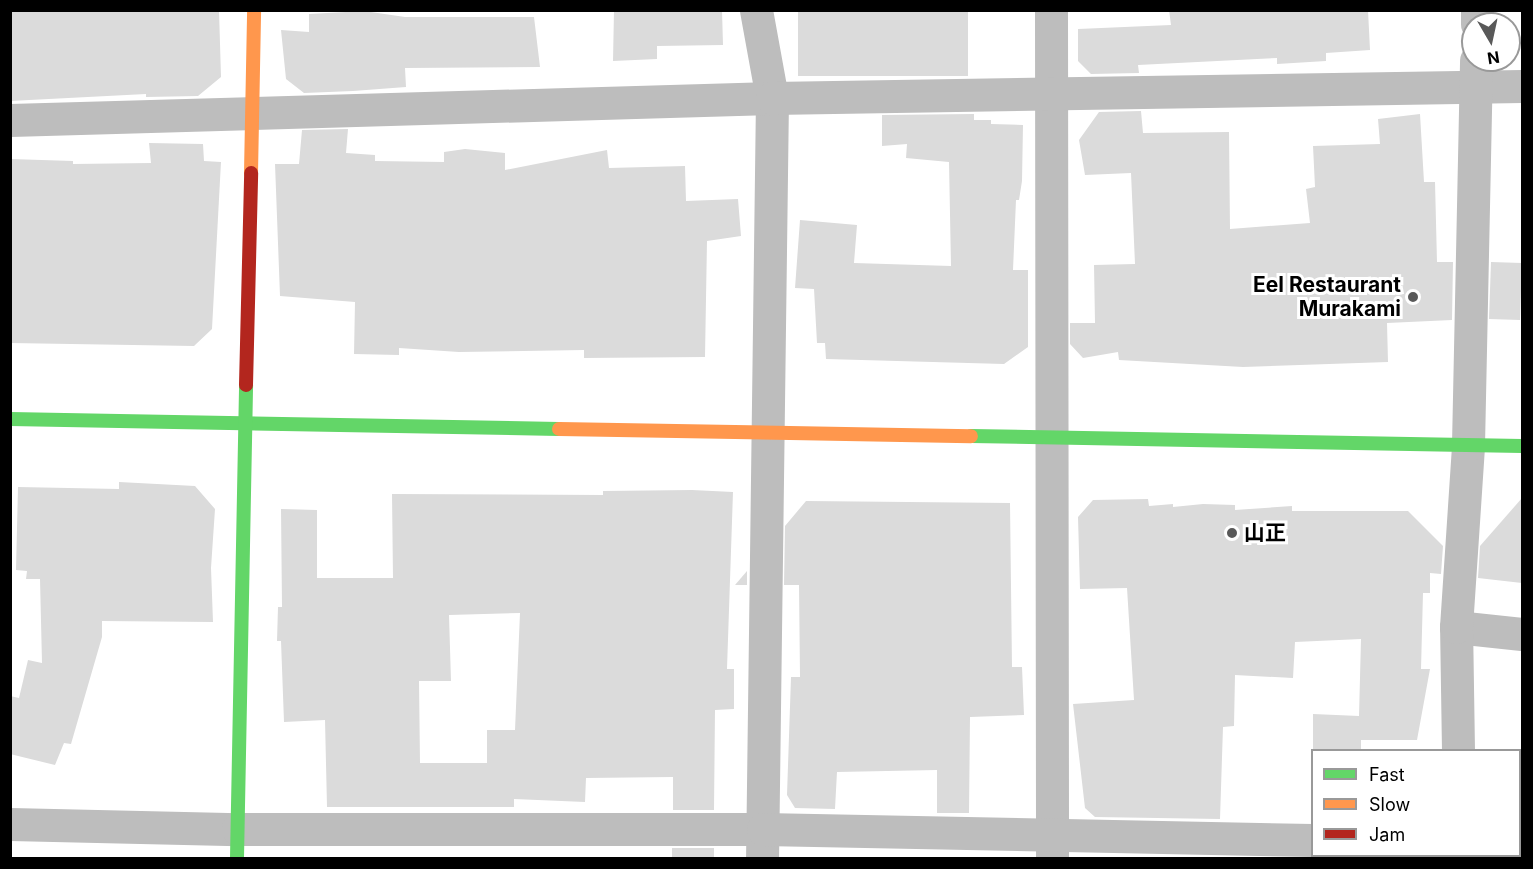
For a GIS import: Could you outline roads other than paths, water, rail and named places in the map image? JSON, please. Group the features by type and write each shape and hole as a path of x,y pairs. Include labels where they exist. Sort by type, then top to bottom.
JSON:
{"street":[{"path":"238,844 254,10"},
{"path":"756,10 771,98 765,433 762,844"},
{"path":"1051,10 1051,848"},
{"path":"10,120 252,116 771,98 1052,93 1476,73 1522,86"},
{"path":"1458,749 1456,627 1468,445 1476,73"},
{"path":"10,419 1522,446"},
{"path":"1456,627 1522,634"},
{"path":"10,824 238,844 762,844 1051,848 1311,840"}],"place":[{"name":"Eel Restaurant Murakami","path":"1413,297"},
{"name":"山正","path":"1232,533"}]}
